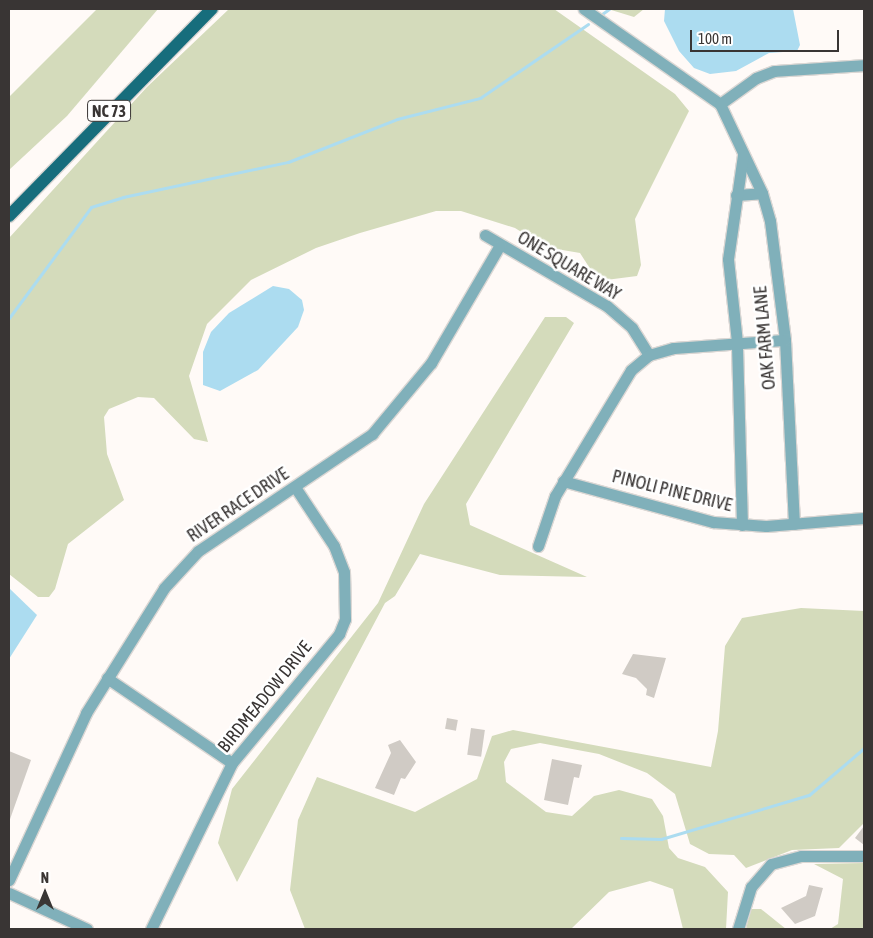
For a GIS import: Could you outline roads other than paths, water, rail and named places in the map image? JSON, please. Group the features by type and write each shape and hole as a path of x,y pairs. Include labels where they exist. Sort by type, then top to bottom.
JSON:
{"main road":[{"name":"NC 73","path":"9,216 212,9"}],"street":[{"name":"OAK FARM LANE","path":"584,9 720,104 762,193 770,221 785,340 794,524"},
{"path":"720,104 756,78 774,71 864,65"},
{"name":"OAK FARM LANE","path":"742,525 737,342 728,259 736,195 744,155"},
{"path":"736,195 762,193"},
{"name":"ONE SQUARE WAY","path":"485,235 607,306 632,328 649,355"},
{"name":"RIVER RACE DRIVE","path":"9,880 86,712 164,588 185,563 372,434 413,390 500,245"},
{"path":"538,546 563,481 621,382 649,355 673,348 785,340"},
{"name":"PINOLI PINE DRIVE","path":"563,481 713,522 742,525 794,524 864,518"},
{"name":"BIRDMEADOW DRIVE","path":"151,929 232,762 339,634 345,618 344,572 334,546 295,487"},
{"path":"106,678 232,762"},
{"path":"738,929 751,887 771,864 801,856 864,856"},
{"path":"9,893 87,929"}],"water":[{"path":"665,9 793,9 800,45 797,51 769,53 736,71 710,74 694,68 679,51 664,21"},
{"path":"273,286 289,289 302,300 304,310 298,327 258,370 220,391 203,385 203,352 211,332 229,313"},
{"path":"9,588 37,615 9,659"}],"waterway":[{"path":"602,14 609,9"},
{"path":"9,318 91,207 123,197 288,162 397,119 480,98 588,24"},
{"path":"621,838 661,839 809,795 864,748"}]}
